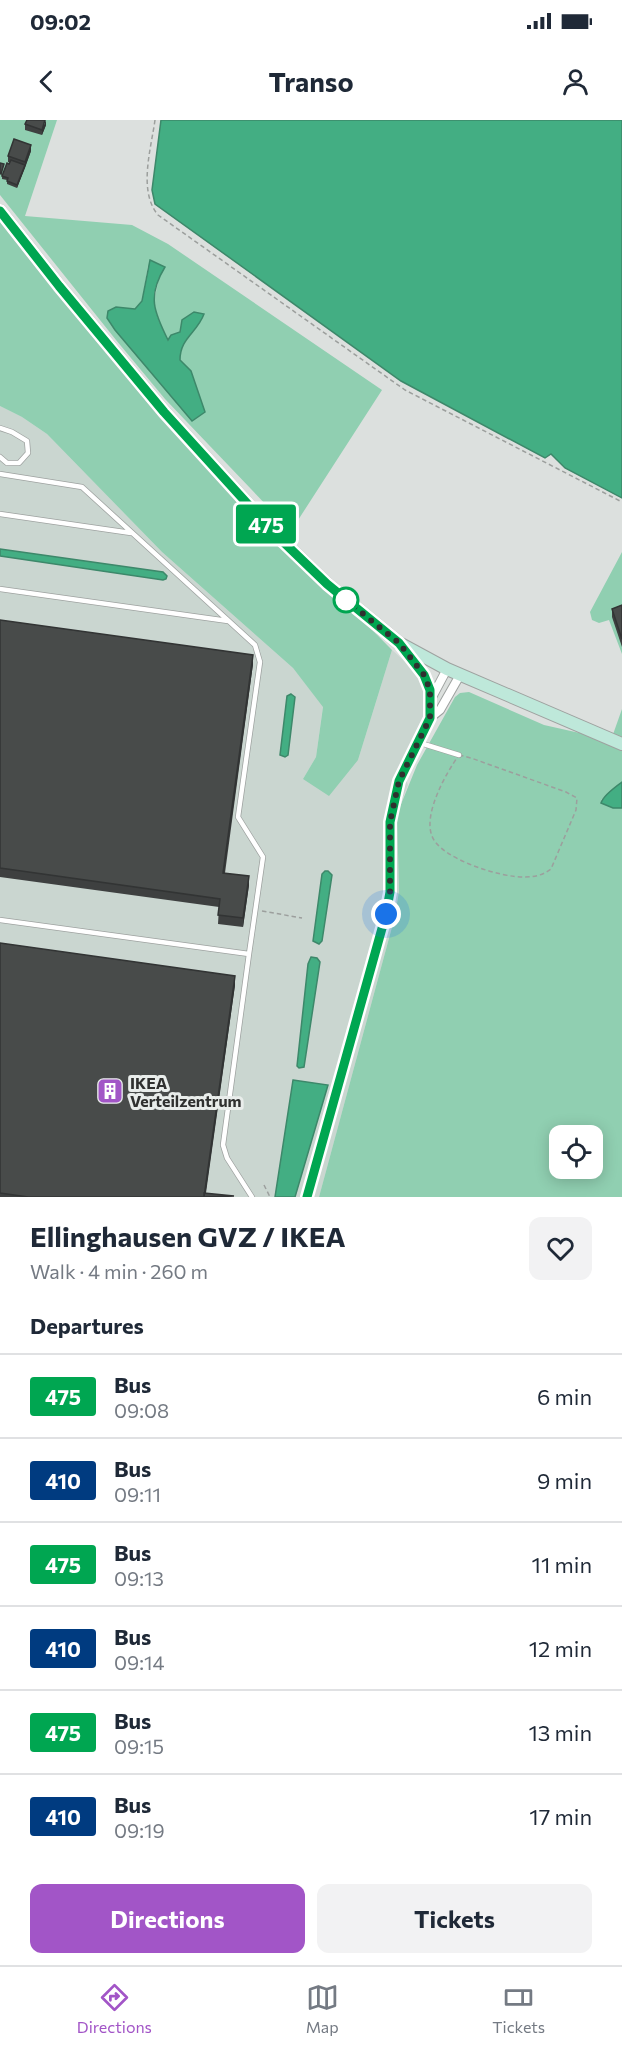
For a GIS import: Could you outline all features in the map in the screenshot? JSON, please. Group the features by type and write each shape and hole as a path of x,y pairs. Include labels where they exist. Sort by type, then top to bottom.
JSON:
{"main road":[{"path":"0,211 164,412 267,525 327,584 399,643 460,675 622,744"}],"street":[{"path":"399,643 424,675 430,690 430,718"},
{"path":"429,703 447,669"},
{"path":"307,1197 386,914 390,892 390,822 399,781 430,718 440,710 460,675"}],"lane":[{"path":"0,428 27,441 28,453 20,463 7,463 0,457"},
{"path":"0,474 82,487 255,645 260,662 238,817 263,857 223,1145 226,1158 252,1197"},
{"path":"0,514 132,533"},
{"path":"0,589 228,621"},
{"path":"417,742 459,755"},
{"path":"0,920 249,954"}],"path":[{"path":"155,120 146,187 152,208 158,215 405,390 622,502"},
{"path":"459,755 566,792 577,798 576,810 551,869 535,877 510,876 458,860 445,852 432,838 429,825 433,808 448,770 459,755"},
{"path":"262,910 302,918"},
{"path":"264,1185 269,1197"}],"shaded area":[{"path":"0,120 57,120 25,216 132,225 168,244 382,390 291,531 165,399 0,195","holes":["148,266 160,275 155,295 155,309 168,340 172,335 180,332 182,320 194,312 203,314 180,350 180,360 191,371 205,412 192,421 115,330 116,307 135,309 142,301"]},
{"path":"161,120 622,120 622,498 565,468 551,454 545,458 401,381 155,204 152,190"},
{"path":"0,211 111,350 327,584 392,650 358,760 329,796 303,779 316,757 323,707 293,668 162,552 47,434 22,417 0,406"},
{"path":"150,260 165,267 156,287 154,304 168,340 171,335 180,332 182,320 194,312 204,314 183,346 180,360 191,371 205,412 192,421 107,318 108,311 116,307 135,309 142,301"},
{"path":"0,406 22,417 47,434 162,552 293,668 323,706 316,757 303,779 358,760 392,650 408,664 426,687 427,719 402,769 408,785 397,814 399,891 395,916 319,1197 0,1197"},
{"path":"0,549 163,572 167,576 163,580 0,556"},
{"path":"622,552 622,654 609,620 599,623 592,620 590,612"},
{"path":"469,692 544,725 611,740 622,709 622,782 601,800 622,808 622,1197 319,1197 395,916 399,891 397,814 417,765 455,697 460,693"},
{"path":"291,694 295,697 288,755 285,757 280,755 287,696"},
{"path":"622,782 622,808 613,808 601,803 607,795"},
{"path":"325,871 332,875 322,941 319,944 313,941 322,874"},
{"path":"311,957 317,958 320,962 304,1067 299,1068 297,1066 308,964"},
{"path":"293,1080 328,1085 295,1197 275,1197"}],"building":[{"path":"27,120 45,120 42,130 25,124"},
{"path":"14,139 31,145 25,162 8,156"},
{"path":"11,160 25,165 17,185 2,176 7,163 9,164"},
{"path":"0,163 4,164 1,174 0,173"},
{"path":"622,605 622,639 612,609"},
{"path":"0,620 253,655 223,873 249,876 243,918 218,915 220,899 0,868"},
{"name":"IKEA Verteilzentrum","path":"0,943 235,976 204,1197 28,1197 0,1193"},
{"path":"204,1193 234,1196 204,1197"}],"bus line":[{"name":"475","path":"0,211 111,350 164,412 274,533 327,584 399,643 424,675 430,690 428,705 430,718 399,781 390,822 390,892 376,956 307,1197"}],"place":[{"name":"IKEA Verteilzentrum","path":"110,1091"}],"route":[{"path":"346,600 399,643 424,675 430,690 428,705 430,718 399,781 390,822 390,892 386,914"}]}
